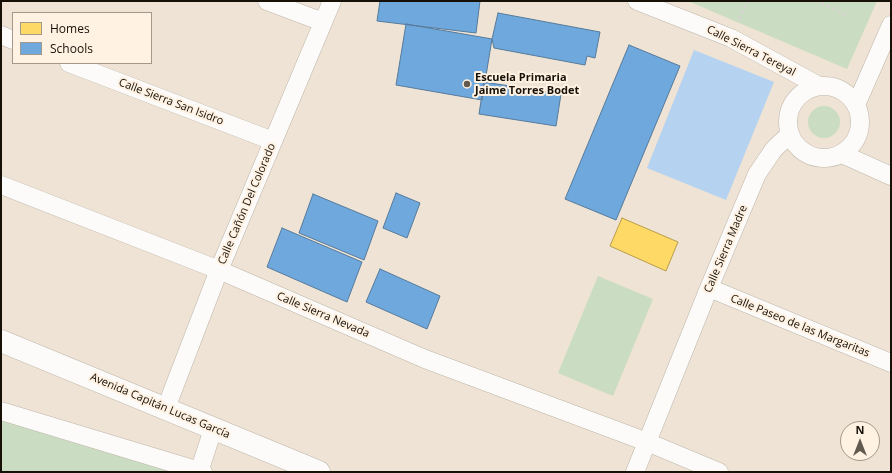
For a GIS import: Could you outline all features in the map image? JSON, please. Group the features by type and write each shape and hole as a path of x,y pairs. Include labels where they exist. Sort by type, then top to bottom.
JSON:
{"street":[{"path":"267,1 323,22"},
{"name":"Calle Cañón Del Colorado","path":"166,408 219,270 332,1"},
{"name":"Calle Sierra Tereyal","path":"637,1 731,38 820,86"},
{"path":"856,105 891,25"},
{"path":"1,35 12,40"},
{"name":"Calle Sierra San Isidro","path":"72,64 273,141"},
{"path":"820,86 834,87 847,94 856,105 860,123 856,141 842,154 830,158 818,158 806,154 796,145 790,134 788,122 790,109 797,98 807,90 820,86"},
{"name":"Calle Sierra Madre","path":"635,472 709,288 757,174 774,149 790,134"},
{"path":"842,154 891,176"},
{"name":"Calle Sierra Nevada","path":"1,185 219,270 425,359 647,442 719,472"},
{"name":"Calle Paseo de las Margaritas","path":"709,288 891,363"},
{"name":"Avenida Capitán Lucas García","path":"1,341 319,472"},
{"path":"1,411 200,472 213,429"}],"path":[{"path":"816,1 850,16"}],"green space":[{"path":"688,1 877,1 847,69"},
{"path":"824,106 833,109 837,113 840,122 837,131 833,135 824,138 815,135 811,131 808,122 811,113 815,109"},
{"path":"598,276 653,299 613,396 558,373"},
{"path":"1,415 181,472 1,472"}],"water":[{"path":"694,50 774,82 726,200 647,168"}],"building: Homes":[{"path":"622,218 678,242 666,271 610,246"}],"building: Schools":[{"path":"380,1 480,1 476,33 377,21"},
{"path":"498,13 600,32 595,58 587,56 585,65 494,48 492,39"},
{"path":"406,24 492,39 482,100 396,85"},
{"path":"629,45 680,66 616,220 565,199"},
{"path":"484,82 561,94 556,126 479,114"},
{"path":"396,193 420,203 407,238 383,228"},
{"path":"313,194 378,221 364,260 299,233"},
{"path":"282,228 362,262 347,302 267,267"},
{"path":"380,269 440,296 427,329 366,302"}],"place":[{"name":"Escuela Primaria Jaime Torres Bodet","path":"467,84"}]}
